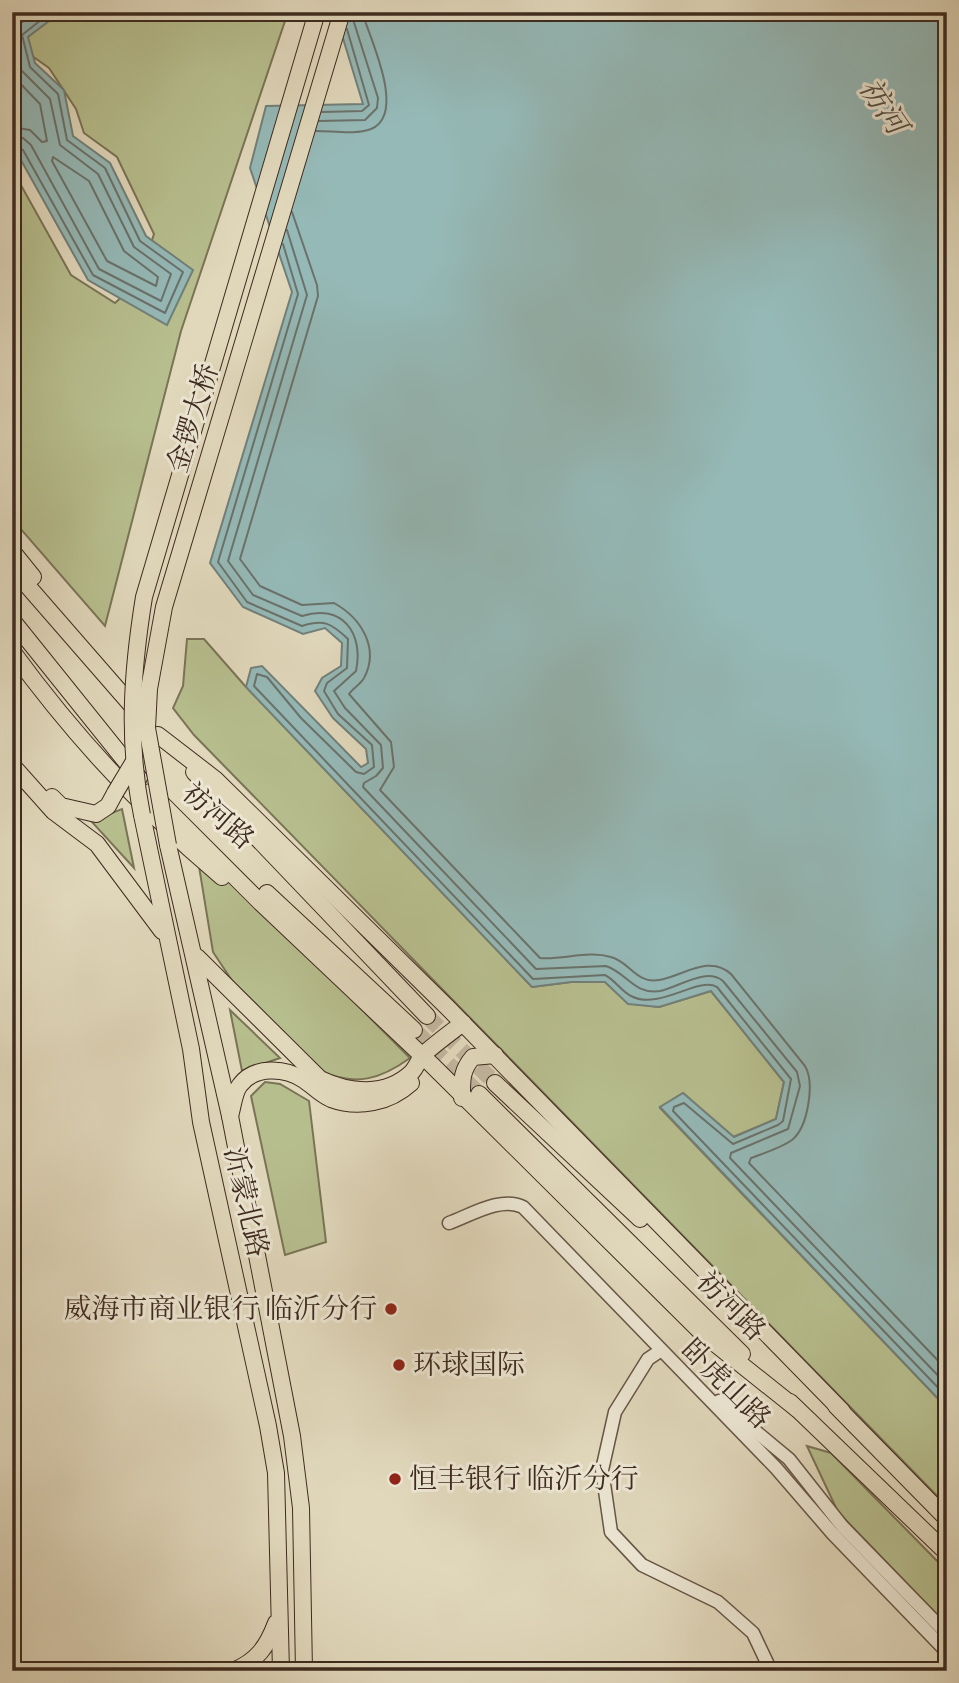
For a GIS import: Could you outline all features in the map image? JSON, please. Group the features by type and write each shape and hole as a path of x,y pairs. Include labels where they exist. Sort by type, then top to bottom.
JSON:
{"main road":[{"name":"金锣大桥","path":"132,755 131,691 144,597 317,12"},
{"name":"金锣大桥","path":"168,845 147,728 154,654 164,607 342,12"},
{"name":"祊河路","path":"12,551 102,673"},
{"name":"祊河路","path":"12,568 158,735 427,1016"},
{"name":"祊河路","path":"12,620 150,792 226,856 414,1030"},
{"path":"12,635 66,687"},
{"path":"12,651 53,707 160,825 323,962"},
{"path":"158,735 215,779 463,1023 842,1411"},
{"path":"12,754 61,806 96,814 108,806 116,793 132,755"},
{"name":"沂蒙北路","path":"132,755 166,937 191,1049 201,1122 276,1473 281,1671"},
{"path":"12,765 53,811 97,844 166,937"},
{"path":"150,792 427,1060 462,1098 703,1335 797,1409"},
{"name":"沂蒙北路","path":"168,845 230,1116 297,1472 301,1508 304,1671"},
{"path":"194,954 320,1079 337,1087 354,1091 390,1085 427,1060"},
{"path":"230,1116 239,1085 258,1072 281,1070 302,1078 328,1098 354,1105 389,1098 463,1023"},
{"path":"462,1098 462,1074 465,1066 473,1057 495,1055"},
{"name":"祊河路","path":"495,1083 842,1411 947,1519"},
{"name":"祊河路","path":"479,1094 797,1409 947,1553"},
{"path":"233,1671 258,1656 268,1645 279,1615"}],"street":[{"path":"449,1223 501,1203 512,1201 523,1207 660,1351 648,1359 615,1412 601,1470 611,1531 642,1565 718,1602 753,1633 771,1671"},
{"name":"卧虎山路","path":"660,1351 789,1459 842,1526 947,1634"},
{"name":"卧虎山路","path":"660,1351 776,1468 833,1534 947,1651"}],"green space":[{"path":"48,12 288,12 181,331 105,626 12,519 12,169 71,275 115,303 138,282 154,234 117,157 84,133 76,109 49,68 25,51 21,34"},
{"path":"187,639 204,639 246,687 532,987 571,982 605,982 628,1003 659,1007 711,991 784,1082 776,1119 733,1137 683,1093 660,1108 947,1408 947,1506 194,735 173,708 183,686"},
{"path":"122,809 134,868 91,821"},
{"path":"195,842 410,1058 389,1071 368,1078 346,1079 322,1071 233,982 213,952"},
{"path":"230,1010 280,1058 242,1071"},
{"path":"265,1082 280,1084 309,1101 326,1242 285,1255 251,1096"},
{"path":"807,1446 831,1453 947,1571 947,1625 838,1512"}],"water":[{"path":"12,12 61,12 28,37 35,63 64,90 73,136 110,163 146,236 193,270 167,325 88,280 17,153 12,153"},
{"name":"祊河","path":"335,12 947,12 947,1408 660,1107 683,1093 734,1137 776,1119 784,1082 711,991 659,1007 628,1004 605,982 571,982 532,987 246,687 251,668 262,666 361,767 368,763 366,749 333,718 315,691 322,678 341,666 342,643 325,628 303,634 243,607 210,563 292,292 250,168 266,106 363,104"}],"tunnel":[{"path":"427,1016 495,1083"},
{"path":"414,1030 479,1094"}],"place":[{"name":"威海市商业银行 临沂分行","path":"391,1309"},
{"name":"环球国际","path":"399,1365"},
{"name":"恒丰银行 临沂分行","path":"395,1479"}]}
